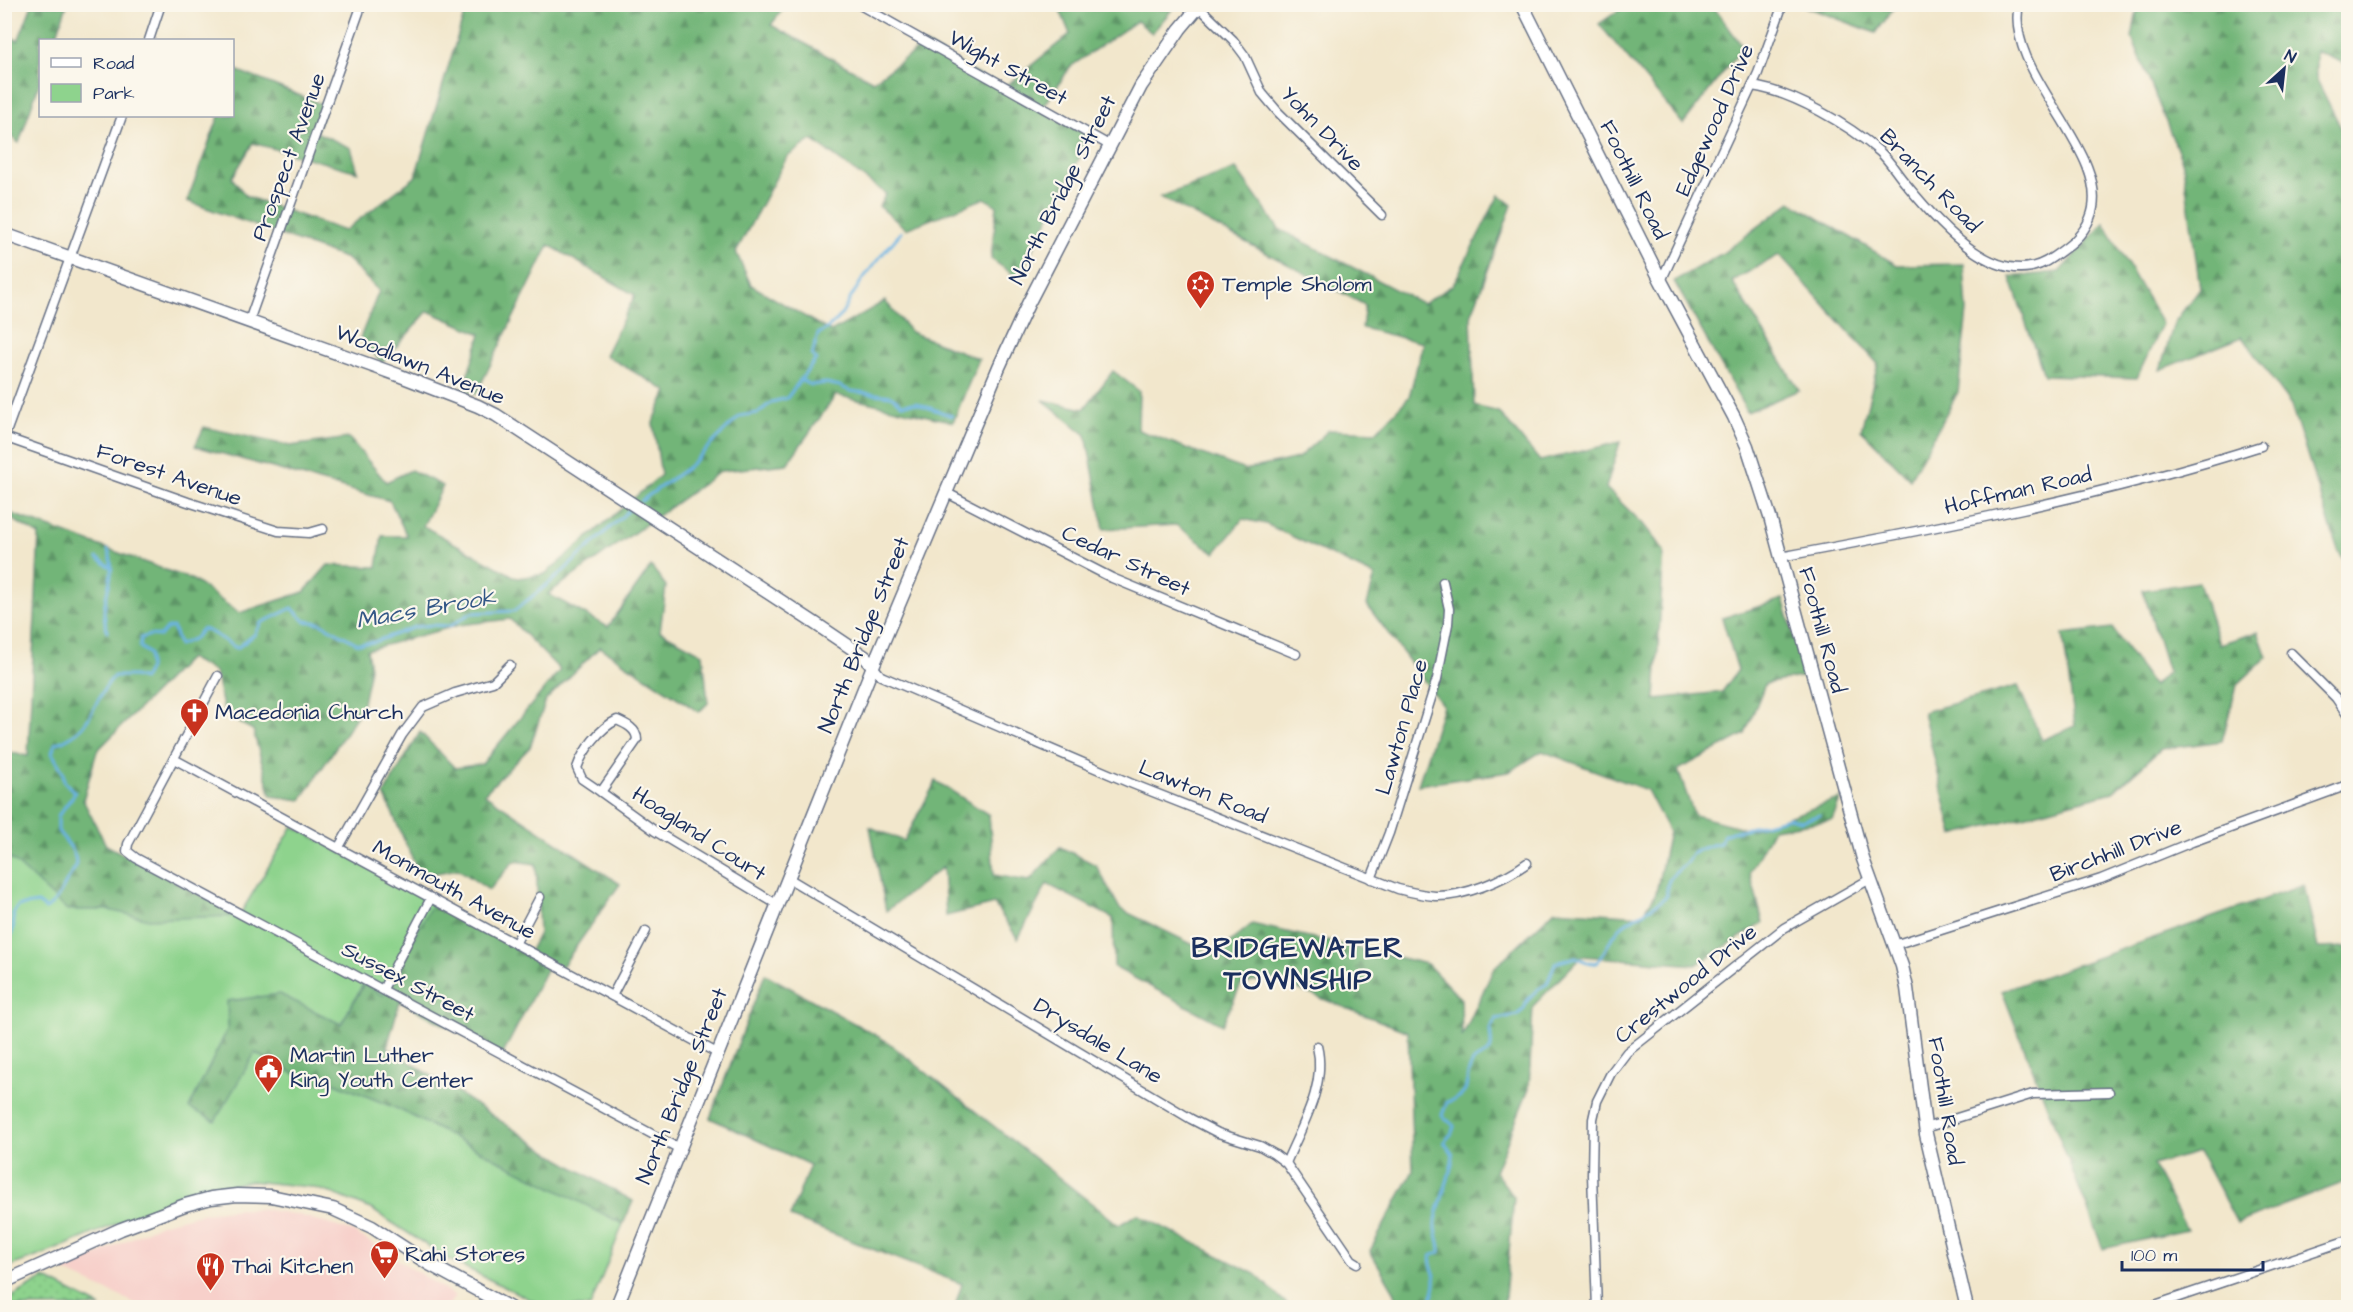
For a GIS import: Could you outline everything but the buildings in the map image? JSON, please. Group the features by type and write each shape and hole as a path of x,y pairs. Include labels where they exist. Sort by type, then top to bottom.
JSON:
{"street":[{"path":"149,39 162,4"},
{"name":"Prospect Avenue","path":"249,321 362,4"},
{"name":"Wight Street","path":"858,4 1109,145"},
{"name":"Foothill Road","path":"1522,4 1747,446 1870,879 1907,988 1924,1128 1967,1308"},
{"name":"Edgewood Drive","path":"1661,281 1752,86 1783,4"},
{"name":"Branch Road","path":"1752,86 1762,87 1803,104 1859,135 1882,154 1933,216 1972,249 1987,259 2007,267 2028,269 2044,264 2079,237 2086,228 2093,211 2094,198 2093,186 2080,153 2023,49 2017,22 2019,4"},
{"name":"North Bridge Street","path":"616,1308 678,1148 873,666 945,492 1028,304 1141,86 1160,56 1200,6"},
{"name":"Yohn Drive","path":"1200,6 1245,56 1257,84 1273,106 1382,215"},
{"path":"5,438 122,117"},
{"name":"Woodlawn Avenue","path":"4,234 399,375 496,415 816,624 865,657 873,666"},
{"name":"Forest Avenue","path":"5,438 278,531 309,533 323,529"},
{"name":"Hoffman Road","path":"1780,557 1962,524 2205,464 2261,446"},
{"name":"Cedar Street","path":"945,492 1112,578 1296,654"},
{"name":"Lawton Place","path":"1371,879 1389,833 1437,679 1449,609 1443,582"},
{"path":"2291,653 2336,698 2349,717"},
{"path":"339,847 402,735 423,707 455,693 492,682 510,665"},
{"name":"Lawton Road","path":"873,666 881,676 1130,783 1371,879 1416,893 1436,896 1455,894 1510,876 1527,863"},
{"path":"174,759 218,676"},
{"name":"Hoagland Court","path":"601,792 637,740 637,734 617,720 603,729 579,761 578,768 582,779 655,831 778,905"},
{"name":"Monmouth Avenue","path":"174,759 717,1053"},
{"name":"Sussex Street","path":"174,759 128,844 127,851 136,858 678,1148"},
{"name":"Birchhill Drive","path":"1894,945 2101,879 2192,842 2349,785"},
{"name":"Drysdale Lane","path":"788,878 1191,1119 1218,1133 1260,1146 1274,1154 1286,1163 1352,1260 1357,1263"},
{"name":"Crestwood Drive","path":"1597,1308 1592,1174 1593,1119 1597,1101 1611,1073 1628,1052 1762,944 1816,908 1870,879"},
{"path":"515,944 540,897"},
{"path":"383,989 431,898"},
{"path":"612,996 646,932"},
{"path":"1286,1163 1311,1106 1318,1078 1320,1058 1317,1046"},
{"path":"1924,1128 2033,1094 2109,1092"},
{"path":"4,1282 121,1229 185,1205 229,1196 271,1196 333,1209 372,1227 429,1264 510,1308"},
{"path":"2146,1308 2349,1240"}],"shaded area":[{"path":"239,1209 268,1210 299,1215 354,1232 455,1296 447,1308 144,1307 63,1271 161,1224 204,1213"}],"green space":[{"path":"32,5 67,5 55,39 39,39 39,84 19,143 5,132 5,33 18,41"},
{"path":"467,5 786,5 771,25 873,81 925,44 1002,89 1070,34 1058,5 1176,5 1152,33 1137,21 1070,67 1041,111 1090,137 1018,278 991,259 997,206 985,198 906,229 879,206 886,194 812,140 787,157 736,252 751,285 831,332 885,301 911,332 979,359 953,422 836,395 787,464 721,471 548,594 608,627 651,566 666,586 660,631 703,654 708,703 699,712 600,647 546,700 530,747 484,794 620,884 559,971 548,966 502,1056 400,1001 387,1047 559,1159 633,1201 623,1224 400,1110 335,1083 310,1082 256,1053 215,1122 189,1108 228,1028 227,1001 280,994 341,1024 364,984 433,902 528,954 539,933 536,864 514,861 489,890 458,869 420,876 384,794 420,732 455,768 482,764 560,670 510,619 459,625 367,650 370,668 362,708 301,800 271,796 253,730 225,715 215,672 189,658 97,751 83,800 106,845 239,916 149,919 108,910 67,910 14,861 5,856 5,752 28,756 39,535 5,515 4,511 193,580 239,613 304,592 328,565 377,567 382,536 407,536 390,501 195,446 204,427 290,446 349,438 386,482 411,470 443,486 423,526 517,578 545,574 661,475 653,423 667,391 605,355 635,295 549,245 476,394 463,389 481,334 428,311 382,363 360,338 379,291 347,259 187,201 219,117 234,117 236,70 326,106 316,132 351,148 358,172 253,143 232,178 246,196 344,231 415,177"},
{"path":"1627,5 1712,5 1743,47 1683,124 1599,24"},
{"path":"1801,5 1896,5 1876,33"},
{"path":"2138,5 2348,5 2348,65 2316,51 2316,78 2348,142 2348,568 2338,550 2291,405 2242,337 2160,370 2174,323 2200,288 2183,164 2132,38"},
{"path":"1236,169 1279,229 1423,304 1453,285 1499,195 1512,205 1471,316 1474,406 1499,412 1540,461 1620,442 1606,488 1643,524 1664,551 1655,699 1722,692 1738,670 1722,618 1783,599 1806,676 1765,684 1745,734 1678,770 1694,815 1751,830 1841,798 1832,820 1773,829 1750,872 1763,923 1696,965 1582,956 1533,1006 1529,1088 1495,1172 1514,1197 1504,1308 1396,1307 1395,1293 1370,1251 1413,1171 1408,1032 1269,978 1241,985 1222,1025 1114,967 1113,918 1047,884 1018,939 994,904 946,916 943,867 886,911 870,827 904,841 936,781 989,815 994,875 1029,881 1060,847 1096,865 1120,909 1214,955 1252,924 1427,964 1461,999 1462,1037 1494,968 1555,910 1642,916 1656,893 1669,832 1647,790 1542,751 1509,772 1418,785 1443,706 1367,605 1375,576 1266,524 1243,519 1215,553 1176,525 1104,529 1086,435 1043,400 1084,409 1113,371 1139,391 1138,430 1245,470 1298,458 1329,430 1376,432 1409,397 1423,343 1362,328 1365,305 1160,197"},
{"path":"1791,202 1897,265 1964,264 1967,311 1958,392 1910,479 1861,430 1878,364 1779,255 1732,281 1799,390 1747,412 1674,281 1723,253"},
{"path":"2104,223 2162,324 2137,378 2044,375 2010,277 2059,272"},
{"path":"2199,582 2219,644 2258,632 2267,657 2237,685 2222,741 2161,749 2113,792 1953,835 1923,712 2018,686 2042,740 2075,726 2063,634 2112,628 2153,686 2168,672 2143,590"},
{"path":"293,826 433,902 383,995 363,984 341,1024 280,994 227,1001 228,1028 189,1108 215,1121 255,1053 310,1082 335,1083 400,1110 623,1224 590,1307 545,1307 448,1259 371,1209 334,1194 311,1187 250,1181 192,1192 47,1253 5,1268 5,856 14,861 67,910 108,910 149,919 239,916"},
{"path":"2304,885 2318,948 2348,947 2348,1181 2237,1223 2199,1152 2153,1165 2187,1230 2103,1249 2002,991"},
{"path":"765,974 886,1041 1119,1225 1137,1214 1255,1274 1290,1307 955,1307 962,1284 790,1217 810,1165 710,1118"},
{"path":"44,1278 101,1307 5,1307 5,1301"}],"waterway":[{"name":"Macs Brook","path":"641,501 688,467 740,416 758,413 772,402 787,398 816,359 812,355 818,334 838,319 867,273 901,232"},
{"path":"800,379 811,385 826,383 850,391 891,396 902,404 916,403 952,416"},
{"name":"Macs Brook","path":"4,946 11,935 13,914 18,906 38,903 46,909 56,900 76,867 73,852 58,831 58,816 75,793 64,781 63,772 52,753 55,744 69,737 86,723 114,676 134,676 143,679 149,668 149,654 140,647 141,638 150,635 160,636 166,629 173,627 179,645 195,638 202,629 237,648 254,635 261,623 292,608 305,621 320,623 358,644 374,642 415,627 450,626 471,613 514,611 558,576 629,510"},
{"path":"107,632 104,612 111,566 108,550"},
{"path":"97,558 112,568"},
{"path":"1428,1308 1435,1283 1430,1259 1431,1256 1440,1252 1436,1220 1453,1155 1444,1142 1452,1133 1454,1126 1442,1115 1447,1102 1456,1099 1465,1091 1473,1062 1490,1050 1490,1028 1496,1019 1517,1015 1524,1009 1527,1001 1537,990 1547,984 1555,963 1576,957 1589,963 1597,963 1621,927 1667,895 1670,879 1695,852 1720,843 1724,835 1732,832 1789,818 1801,821 1820,815"}],"place":[{"name":"Temple Sholom","path":"1201,310"},
{"name":"Macedonia Church","path":"194,738"},
{"name":"Martin Luther King Youth Center","path":"269,1094"},
{"name":"Rahi Stores","path":"384,1280"},
{"name":"Thai Kitchen","path":"211,1292"}],"district":[{"name":"BRIDGEWATER TOWNSHIP","path":"1298,964"}]}
